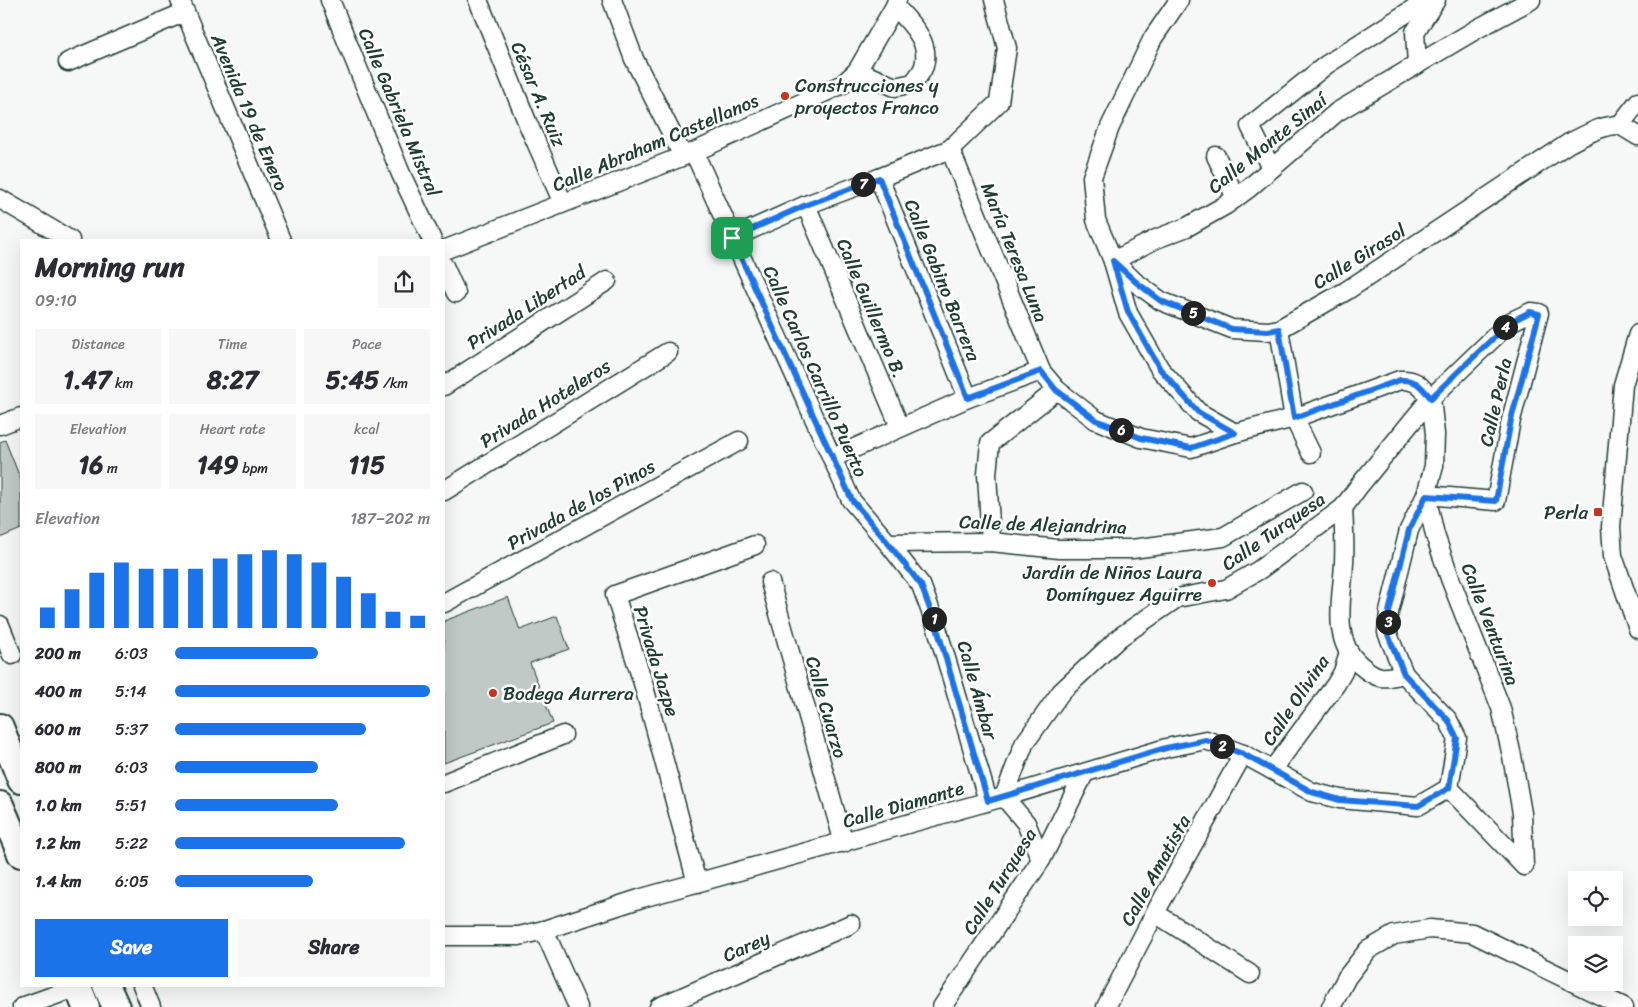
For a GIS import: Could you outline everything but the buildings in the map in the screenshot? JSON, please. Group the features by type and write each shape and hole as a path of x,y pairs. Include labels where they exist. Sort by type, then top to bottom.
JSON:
{"highway":[{"path":"0,727 18,764"},
{"path":"0,805 20,852"}],"street":[{"name":"Calle Gabriela Mistral","path":"330,0 400,174 432,239"},
{"name":"César A. Ruiz","path":"478,0 528,124 563,203"},
{"name":"Calle Carlos Carrillo Puerto","path":"612,0 634,58 688,154 732,238 852,500 888,543"},
{"path":"732,238 806,205 879,178 950,148 999,102 1007,48 994,0"},
{"path":"1179,0 1153,38 1110,127 1092,177 1096,220 1113,261 1128,312 1160,369 1198,412 1235,433"},
{"path":"1271,168 1250,126 1326,64 1427,0"},
{"path":"1417,64 1415,32 1436,0"},
{"name":"Calle Monte Sinaí","path":"1113,261 1156,239 1187,227 1236,198 1337,112 1477,28 1531,0"},
{"name":"Calle Abraham Castellanos","path":"445,250 688,154 843,84 858,72 896,3"},
{"path":"858,72 895,87 913,82 924,67 925,48 916,29 896,3"},
{"path":"68,62 183,6"},
{"name":"Avenida 19 de Enero","path":"183,6 280,239"},
{"path":"1638,102 1620,125 1638,136"},
{"name":"Calle Girasol","path":"1113,261 1161,301 1232,329 1268,331 1279,329 1346,291 1569,143 1595,130 1610,125 1620,125"},
{"name":"María Teresa Luna","path":"950,148 1041,371 1056,390 1096,420 1141,438 1191,448 1235,433 1294,418 1400,380 1417,382 1431,398"},
{"path":"1216,156 1236,198"},
{"name":"Calle Gabino Barrera","path":"879,178 968,398"},
{"path":"0,199 68,239"},
{"name":"Calle Guillermo B.","path":"806,205 900,427"},
{"path":"445,268 456,293"},
{"name":"Privada Libertad","path":"445,385 607,281"},
{"name":"Calle Turquesa","path":"996,799 1024,744 1061,692 1120,637 1177,598 1226,589 1259,570 1343,508 1431,398 1510,322 1530,312 1539,314"},
{"name":"Calle Perla","path":"1426,496 1496,501 1511,420 1539,314"},
{"path":"1279,329 1294,418 1311,452"},
{"path":"1638,334 1623,385 1611,527 1613,556 1638,629"},
{"name":"Privada Hoteleros","path":"445,490 668,352"},
{"path":"832,458 968,398 1041,371"},
{"path":"991,542 987,474 990,443 1056,390"},
{"name":"Calle Venturina","path":"1431,398 1435,434 1434,466 1426,496 1435,535 1451,581 1501,708 1522,813 1524,866 1449,788"},
{"path":"0,425 20,417"},
{"name":"Privada de los Pinos","path":"445,601 739,441"},
{"name":"Calle de Alejandrina","path":"888,543 991,542 1059,549 1132,549 1224,537 1303,491"},
{"path":"1426,496 1409,530 1389,612 1387,632 1404,674 1448,720 1457,738 1449,788"},
{"path":"1343,508 1344,562 1340,598 1342,635 1349,652 1371,675 1386,678 1404,674"},
{"name":"Calle Ámbar","path":"888,543 921,585 996,799"},
{"name":"Privada Jazpe","path":"698,883 643,684 615,595 754,545"},
{"name":"Calle Cuarzo","path":"770,582 844,843"},
{"path":"0,625 11,655"},
{"name":"Calle Olivina","path":"1272,770 1336,684 1343,672 1349,652"},
{"path":"445,783 563,735"},
{"name":"Calle Diamante","path":"445,936 519,936 544,930 642,898 844,843 1084,774 1166,748 1206,740 1243,754 1312,792 1340,800 1418,806 1449,788"},
{"name":"Calle Amatista","path":"1106,1007 1155,913 1243,754"},
{"name":"Calle Turquesa","path":"942,1007 1041,860 1084,774"},
{"path":"996,799 1026,823 1041,860"},
{"path":"1155,913 1250,974"},
{"name":"Carey","path":"659,1007 850,924"},
{"path":"1330,1007 1347,977 1368,950 1394,935 1430,929 1472,933 1624,1007"},
{"path":"544,930 578,1007"},
{"path":"143,987 151,1007"},
{"path":"22,1007 81,993"}],"place":[{"name":"Construcciones y proyectos Franco","path":"785,96"},
{"name":"Perla","path":"1598,512"},
{"name":"Jardín de Niños Laura Domínguez Aguirre","path":"1212,583"},
{"name":"Bodega Aurrera","path":"493,693"}],"route":[{"path":"879,178 968,398 1041,371 1056,390 1096,420 1141,438 1191,448 1235,433 1198,412 1160,369 1128,312 1113,261 1161,301 1232,329 1268,331 1279,329 1294,418 1400,380 1417,382 1431,398 1510,322 1530,312 1539,314 1511,420 1496,501 1426,496 1409,530 1389,612 1387,632 1404,674 1448,720 1457,738 1449,788 1418,806 1340,800 1312,792 1243,754 1206,740 1166,748 988,801 937,628 921,585 852,500 732,238 806,205 879,178"}]}
